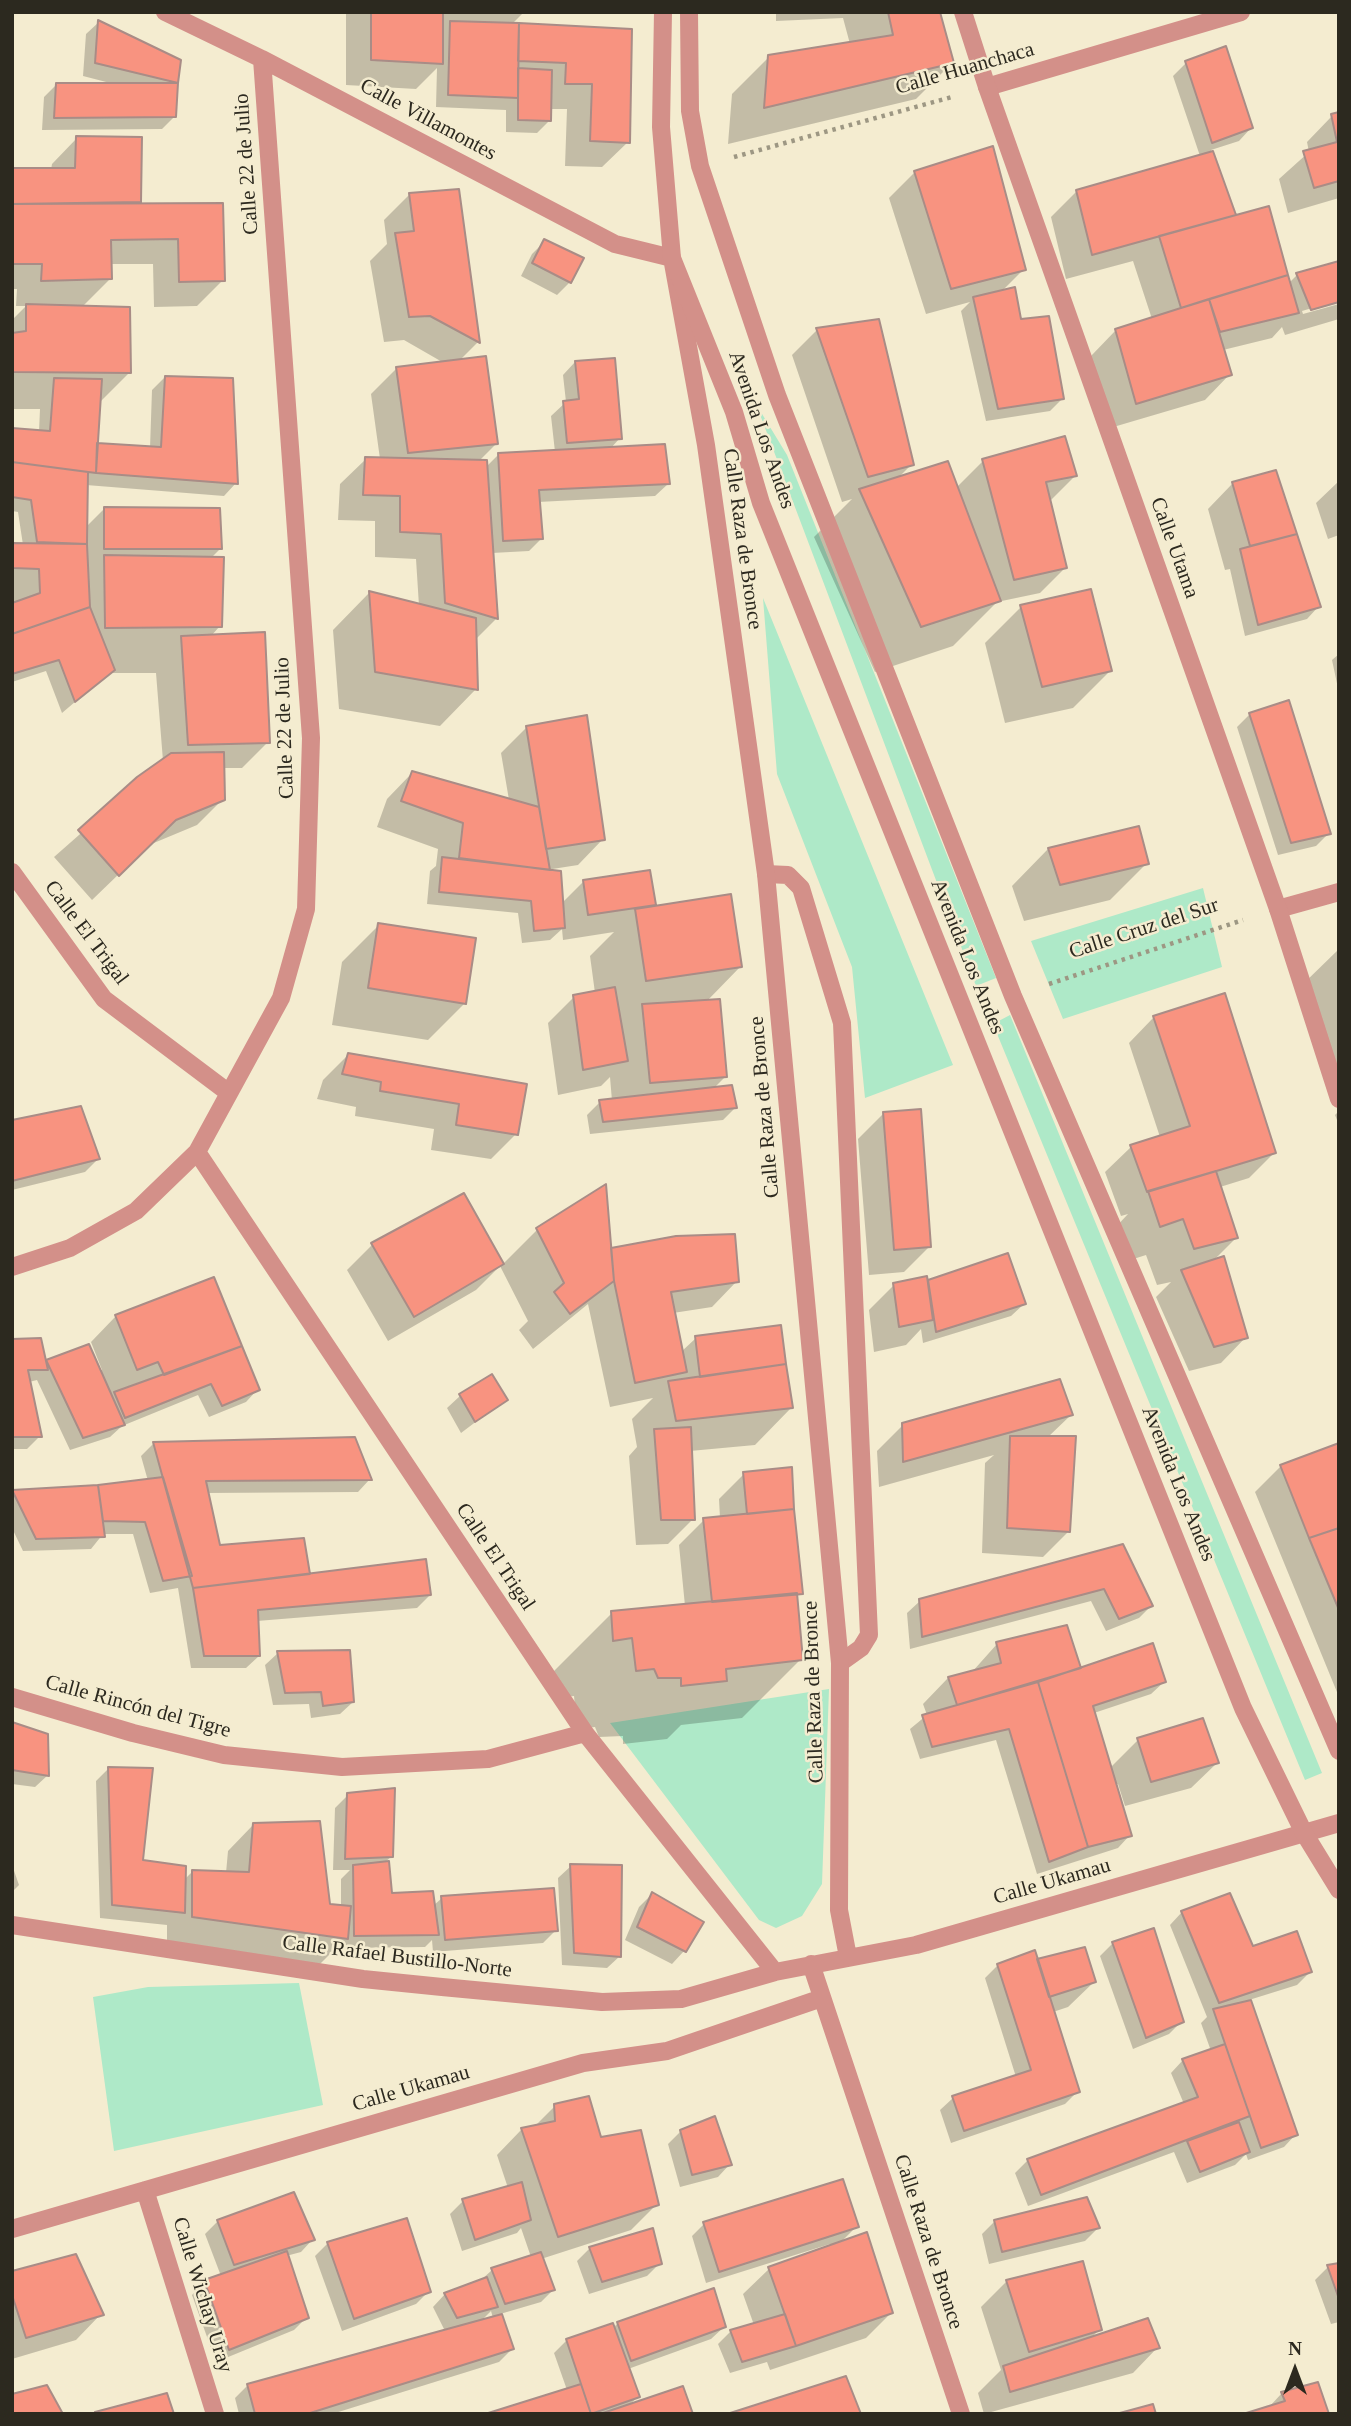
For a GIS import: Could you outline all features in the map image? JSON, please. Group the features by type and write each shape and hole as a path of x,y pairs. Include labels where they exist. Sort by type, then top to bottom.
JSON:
{"street":[{"name":"Calle Villamontes","path":"165,12 192,18 262,59 615,244 672,258"},
{"name":"Avenida Los Andes","path":"663,12 661,127 672,258 734,412 761,503 1238,1696 1304,1833 1339,1890"},
{"name":"Avenida Los Andes","path":"689,12 690,111 700,166 777,395 1013,996 1339,1751"},
{"name":"Calle Utama","path":"963,12 986,87 1278,909 1339,1099"},
{"name":"Calle Huanchaca","path":"986,87 1241,12"},
{"name":"Calle 22 de Julio","path":"12,1267 70,1248 136,1211 197,1152 281,998 306,909 311,738 262,59"},
{"name":"Calle Raza de Bronce","path":"672,258 706,445 766,874 840,1662 839,1910 848,1957"},
{"name":"Calle El Trigal","path":"12,872 104,999 229,1093"},
{"path":"766,874 788,875 801,888 842,1023 869,1635 861,1648 840,1662"},
{"path":"1278,909 1339,892"},
{"name":"Calle El Trigal","path":"197,1152 585,1733 775,1972"},
{"name":"Calle Rincón del Tigre","path":"12,1697 133,1733 224,1755 342,1767 488,1759 585,1733"},
{"name":"Calle Ukamau","path":"775,1972 916,1945 1339,1823"},
{"name":"Calle Rafael Bustillo-Norte","path":"12,1925 363,1979 602,2001 681,1999 775,1972"},
{"name":"Calle Raza de Bronce","path":"811,1964 961,2414"},
{"name":"Calle Ukamau","path":"12,2229 583,2063 667,2051 822,1998"},
{"name":"Calle Wichay Uray","path":"145,2190 215,2414"}],"path":[{"name":"Calle Huanchaca","path":"700,166 986,87"},
{"name":"Calle Cruz del Sur","path":"1013,996 1278,909"}],"green space":[{"path":"756,404 787,455 996,978 976,986"},
{"path":"763,598 953,1065 865,1098 852,967 777,774"},
{"path":"1203,888 1222,967 1063,1019 1031,941"},
{"path":"1010,1015 1322,1773 1305,1780 993,1024"},
{"path":"829,1689 822,1884 802,1916 776,1928 759,1920 610,1723"},
{"path":"299,1983 323,2105 114,2151 93,1997 148,1987"}],"building":[{"path":"371,12 443,12 443,64 371,60"},
{"path":"888,12 940,12 954,63 764,108 768,55 893,35"},
{"path":"98,20 181,60 178,83 95,63"},
{"path":"450,21 519,23 518,98 448,95"},
{"path":"519,23 632,29 630,143 590,141 592,84 565,84 566,63 518,61"},
{"path":"1226,46 1253,128 1212,143 1185,61"},
{"path":"518,68 552,70 551,121 518,120"},
{"path":"56,83 178,83 176,117 54,118"},
{"path":"1339,112 1339,181 1314,188 1303,151 1337,142 1331,114"},
{"path":"76,136 142,137 141,202 12,204 12,168 75,168"},
{"path":"993,146 1026,270 951,289 914,171"},
{"path":"1213,151 1236,215 1092,255 1076,190"},
{"path":"459,189 480,343 430,316 409,317 395,233 414,231 409,193"},
{"path":"223,203 225,281 179,282 178,239 111,240 112,279 41,281 42,264 12,264 12,204"},
{"path":"1269,206 1288,275 1181,308 1159,236"},
{"path":"544,239 584,258 571,283 532,263"},
{"path":"1339,261 1339,302 1311,310 1296,273"},
{"path":"1288,275 1299,313 1220,332 1209,299"},
{"path":"1015,287 1021,319 1049,316 1064,399 998,409 973,297"},
{"path":"1209,299 1232,375 1136,404 1115,329"},
{"path":"26,304 130,307 131,373 12,372 12,333 26,331"},
{"path":"879,319 914,465 868,477 816,328"},
{"path":"486,356 498,444 408,453 396,367"},
{"path":"615,358 622,439 567,443 563,401 579,399 575,361"},
{"path":"165,376 233,378 238,484 96,473 97,443 161,447"},
{"path":"54,378 102,379 96,473 12,462 12,428 50,431"},
{"path":"1065,436 1077,476 1046,482 1067,568 1014,580 982,459"},
{"path":"665,444 670,484 539,490 543,539 503,541 498,453"},
{"path":"365,457 487,460 498,619 445,603 441,534 400,532 400,496 363,495"},
{"path":"948,461 1001,601 921,627 859,489"},
{"path":"12,462 88,472 87,544 37,542 31,500 12,497"},
{"path":"1276,470 1297,534 1250,546 1232,482"},
{"path":"104,507 220,508 222,549 104,549"},
{"path":"1297,534 1321,607 1258,625 1240,549"},
{"path":"12,543 87,544 90,607 12,634 12,603 40,593 39,569 12,568"},
{"path":"104,555 224,557 222,627 105,628"},
{"path":"1091,589 1112,671 1042,687 1020,605"},
{"path":"369,591 476,618 478,690 375,672"},
{"path":"90,607 115,670 75,702 59,660 12,674 12,634"},
{"path":"265,632 270,743 188,745 181,636"},
{"path":"1289,700 1331,834 1291,843 1249,713"},
{"path":"587,715 605,840 546,849 526,726"},
{"path":"224,752 225,800 176,820 119,876 78,830 137,777 171,753"},
{"path":"412,771 539,807 550,870 459,858 463,823 401,801"},
{"path":"1139,826 1149,864 1060,885 1048,848"},
{"path":"442,857 561,871 565,928 534,931 531,901 439,892"},
{"path":"650,870 656,905 588,915 583,880"},
{"path":"731,894 742,967 646,981 635,909"},
{"path":"378,923 476,938 466,1004 368,988"},
{"path":"615,987 628,1061 583,1070 573,995"},
{"path":"1225,993 1276,1153 1147,1192 1130,1145 1190,1126 1153,1016"},
{"path":"720,999 727,1077 650,1083 642,1004"},
{"path":"348,1053 527,1084 518,1135 456,1125 459,1104 380,1091 381,1082 342,1074"},
{"path":"732,1085 737,1108 603,1122 599,1100"},
{"path":"81,1106 100,1159 12,1181 12,1120"},
{"path":"921,1109 931,1247 894,1250 883,1112"},
{"path":"1216,1171 1238,1238 1194,1249 1183,1219 1160,1227 1148,1191"},
{"path":"606,1184 614,1281 570,1314 554,1292 564,1283 536,1228"},
{"path":"464,1193 504,1264 414,1317 371,1243"},
{"path":"735,1234 739,1282 671,1292 687,1372 635,1383 614,1281 611,1248 676,1236"},
{"path":"1008,1253 1026,1304 936,1332 928,1280"},
{"path":"1224,1256 1248,1338 1214,1347 1181,1270"},
{"path":"927,1276 933,1320 899,1327 893,1283"},
{"path":"214,1277 242,1346 164,1375 158,1362 137,1370 115,1315"},
{"path":"781,1325 786,1364 700,1377 695,1336"},
{"path":"41,1338 48,1370 28,1370 42,1437 12,1437 12,1339"},
{"path":"89,1344 125,1425 83,1438 46,1360"},
{"path":"242,1346 260,1390 222,1406 211,1384 125,1418 114,1392"},
{"path":"786,1364 793,1408 676,1421 668,1381"},
{"path":"492,1374 508,1400 475,1422 459,1394"},
{"path":"1060,1379 1073,1415 903,1462 902,1423"},
{"path":"691,1427 695,1520 661,1520 654,1429"},
{"path":"1010,1436 1076,1436 1070,1532 1007,1528"},
{"path":"355,1437 372,1480 206,1481 220,1545 304,1538 310,1574 193,1588 153,1442"},
{"path":"1339,1443 1339,1528 1309,1538 1280,1465"},
{"path":"792,1467 794,1509 747,1514 743,1472"},
{"path":"163,1477 192,1576 163,1581 145,1522 103,1521 98,1485"},
{"path":"98,1485 105,1537 36,1539 12,1490"},
{"path":"794,1509 803,1594 712,1602 703,1518"},
{"path":"1339,1528 1339,1610 1309,1538"},
{"path":"1123,1544 1153,1606 1119,1619 1104,1589 922,1637 919,1599"},
{"path":"426,1559 431,1595 258,1610 260,1656 204,1656 193,1588"},
{"path":"797,1593 803,1660 726,1669 727,1681 681,1686 681,1678 658,1678 654,1669 636,1671 632,1638 613,1641 611,1611"},
{"path":"1067,1625 1081,1668 957,1705 948,1677 1001,1663 996,1642"},
{"path":"1153,1643 1166,1682 1093,1706 1132,1836 1088,1847 1038,1682"},
{"path":"350,1650 354,1702 323,1706 321,1692 285,1693 277,1651"},
{"path":"1038,1682 1088,1847 1049,1862 1009,1729 932,1747 922,1715"},
{"path":"1203,1718 1219,1763 1151,1782 1137,1738"},
{"path":"12,1722 48,1734 49,1776 12,1770"},
{"path":"108,1767 153,1768 143,1860 186,1866 185,1913 112,1905"},
{"path":"395,1788 393,1857 345,1859 347,1793"},
{"path":"320,1821 330,1904 351,1906 348,1939 192,1917 192,1870 249,1872 253,1823"},
{"path":"389,1861 392,1893 433,1891 439,1935 354,1936 353,1865"},
{"path":"570,1864 622,1865 621,1957 574,1953"},
{"path":"554,1888 558,1931 445,1940 441,1896"},
{"path":"652,1892 704,1922 686,1952 637,1927"},
{"path":"1230,1893 1253,1946 1297,1931 1312,1972 1219,2003 1181,1911"},
{"path":"1154,1928 1184,2022 1146,2038 1112,1942"},
{"path":"1085,1947 1096,1982 1049,1997 1037,1959"},
{"path":"1035,1950 1080,2092 964,2131 952,2096 1031,2070 997,1964"},
{"path":"1251,2000 1298,2135 1261,2148 1213,2009"},
{"path":"1225,2044 1250,2116 1041,2195 1027,2159 1198,2097 1182,2059"},
{"path":"589,2096 601,2137 641,2130 659,2205 558,2237 521,2128 555,2121 554,2104"},
{"path":"715,2116 732,2165 692,2175 680,2130"},
{"path":"1239,2122 1250,2152 1200,2172 1187,2141"},
{"path":"843,2179 859,2227 719,2272 703,2222"},
{"path":"522,2182 531,2220 475,2240 462,2199"},
{"path":"294,2192 315,2240 234,2265 217,2220"},
{"path":"1087,2197 1100,2228 1002,2252 994,2220"},
{"path":"407,2218 431,2292 354,2319 327,2242"},
{"path":"653,2228 662,2264 602,2282 589,2247"},
{"path":"867,2232 893,2313 796,2346 768,2267"},
{"path":"287,2251 309,2318 229,2350 204,2280"},
{"path":"541,2252 555,2290 505,2304 491,2268"},
{"path":"76,2254 104,2315 26,2338 12,2295 12,2271"},
{"path":"1083,2261 1102,2330 1029,2352 1006,2280"},
{"path":"1339,2263 1339,2299 1327,2265"},
{"path":"487,2277 498,2307 457,2318 444,2293"},
{"path":"714,2288 726,2327 631,2361 617,2322"},
{"path":"502,2314 514,2349 307,2414 255,2414 247,2384"},
{"path":"785,2314 796,2346 742,2362 730,2330"},
{"path":"1148,2318 1160,2348 1010,2392 1003,2366"},
{"path":"613,2323 640,2397 591,2414 566,2339"},
{"path":"846,2376 861,2414 727,2414"},
{"path":"1318,2382 1329,2414 1243,2414 1285,2401 1281,2392"},
{"path":"581,2384 591,2414 485,2414"},
{"path":"47,2385 63,2414 12,2414 12,2394"},
{"path":"683,2386 693,2414 600,2414"},
{"path":"167,2393 174,2414 95,2412"},
{"path":"1153,2404 1156,2414 1116,2414"}]}
